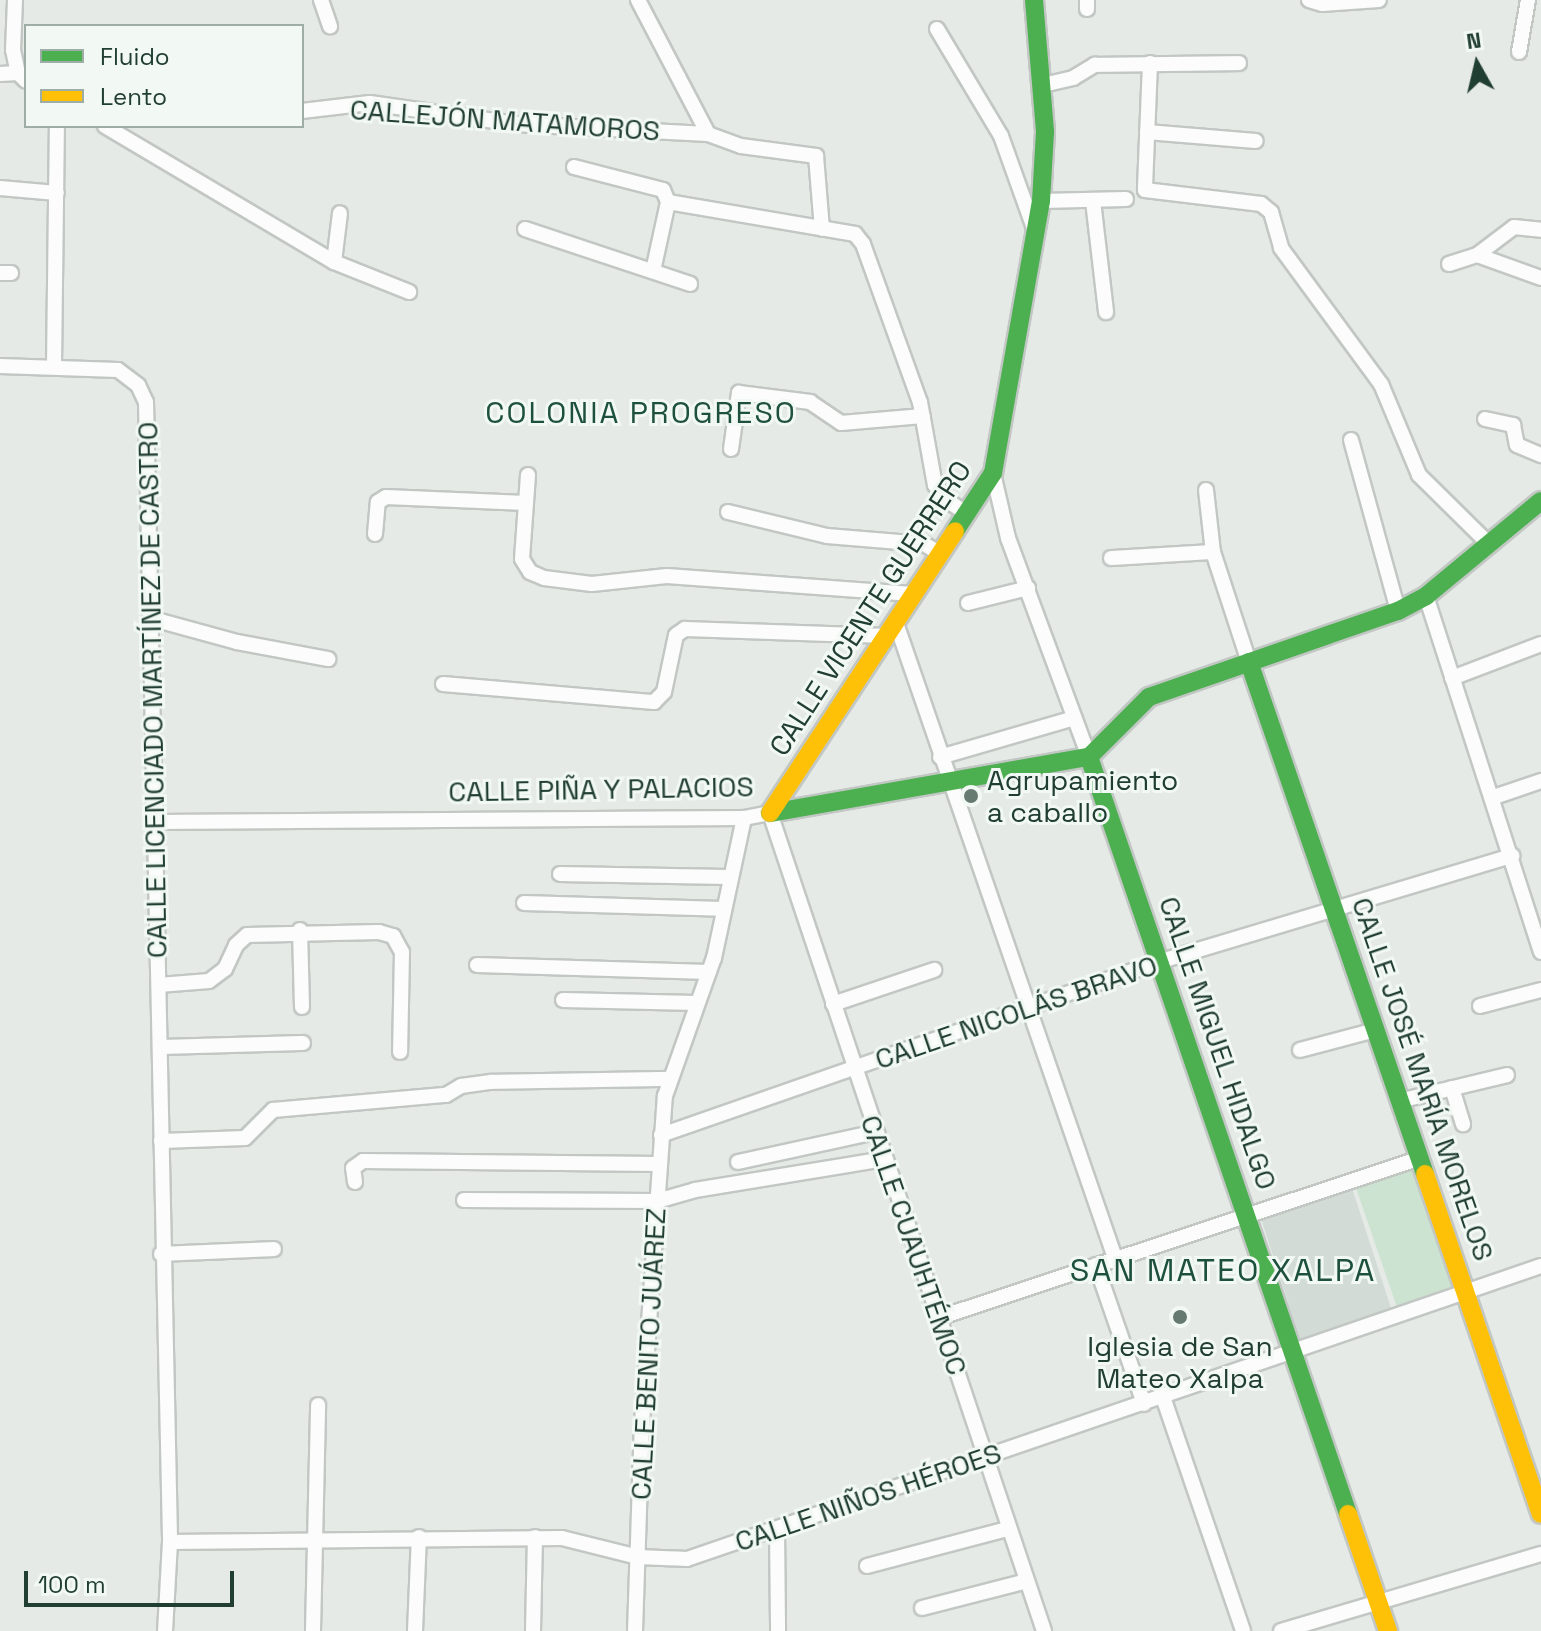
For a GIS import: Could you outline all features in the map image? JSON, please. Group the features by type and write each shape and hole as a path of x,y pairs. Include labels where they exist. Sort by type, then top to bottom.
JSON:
{"main road":[{"name":"CALLE VICENTE GUERRERO","path":"770,813 892,630 964,512 993,473 1041,201 1043,85 1034,0"},
{"path":"1089,757 1149,697 1398,611 1426,596 1541,501"},
{"name":"CALLE JOSÉ MARÍA MORELOS","path":"1249,662 1541,1514"},
{"name":"CALLE PIÑA Y PALACIOS","path":"770,813 1089,757"},
{"name":"CALLE MIGUEL HIDALGO","path":"1089,757 1388,1631"}],"street":[{"path":"0,74 22,77 13,50 15,0"},
{"path":"321,0 330,26"},
{"path":"638,0 708,134"},
{"path":"1309,0 1379,0"},
{"path":"1519,52 1528,0"},
{"path":"937,29 1001,136 1035,231"},
{"path":"1150,63 1144,182 1149,194 1261,204 1271,212 1281,248 1381,384 1419,475 1490,545"},
{"path":"1043,85 1073,78 1087,67 1239,63"},
{"name":"CALLEJÓN MATAMOROS","path":"304,111 370,103 515,124 708,134 741,146 816,156 822,229"},
{"path":"54,365 57,128"},
{"path":"108,128 334,262 409,292"},
{"path":"1147,132 1256,141"},
{"path":"574,167 663,190 668,202 653,271"},
{"path":"0,188 57,193"},
{"path":"1041,201 1126,199"},
{"path":"1093,201 1106,312"},
{"path":"668,202 855,234 863,244 923,416 935,485 945,499 964,512"},
{"path":"334,262 340,213"},
{"path":"1449,264 1477,255 1514,227 1541,230"},
{"path":"525,229 690,284"},
{"path":"1477,255 1541,278"},
{"name":"CALLE LICENCIADO MARTÍNEZ DE CASTRO","path":"0,366 54,365 118,370 138,385 146,402 157,822 161,1254 170,1542 166,1626"},
{"path":"731,449 739,393 810,402 841,423 923,416"},
{"path":"1485,419 1513,425 1517,445 1541,455"},
{"path":"1351,440 1398,611"},
{"name":"CALLE MIGUEL HIDALGO","path":"993,473 1008,538 1089,757"},
{"path":"528,475 522,559 530,572 544,578 592,584 667,576 912,594"},
{"path":"1206,490 1213,552 1249,662"},
{"path":"375,534 378,502 386,497 526,503"},
{"path":"728,512 827,536 924,544 939,553"},
{"path":"1111,558 1213,552"},
{"path":"968,603 1028,588"},
{"path":"1426,596 1538,927 1541,952"},
{"path":"153,619 237,642 328,659"},
{"path":"443,684 654,702 662,698 676,635 685,629 892,630 940,757 1115,1258"},
{"path":"1452,678 1541,644"},
{"path":"940,757 1074,718"},
{"path":"1494,797 1541,781"},
{"name":"CALLE PIÑA Y PALACIOS","path":"157,822 744,818 770,813"},
{"name":"CALLE CUAUHTÉMOC","path":"770,813 1007,1529 1044,1631"},
{"name":"CALLE BENITO JUÁREZ","path":"635,1631 659,1164 668,1079 709,972 727,877 744,818"},
{"name":"CALLE NICOLÁS BRAVO","path":"661,1135 1158,962 1335,906 1512,856"},
{"path":"560,874 727,877"},
{"path":"524,903 722,909"},
{"path":"159,985 209,981 225,969 236,945 247,935 300,930 393,936 402,952 400,1052"},
{"path":"300,930 302,1007"},
{"path":"477,965 709,972"},
{"path":"833,1004 934,970"},
{"path":"1480,1006 1541,990"},
{"path":"563,1000 696,1003"},
{"path":"1300,1050 1375,1030"},
{"path":"160,1047 303,1043"},
{"path":"1399,1101 1507,1075"},
{"path":"161,1141 245,1138 273,1110 446,1095 461,1086 491,1082 668,1079"},
{"path":"1452,1088 1463,1124"},
{"path":"738,1162 876,1132"},
{"path":"938,1318 1421,1158"},
{"path":"464,1200 657,1201 695,1190 885,1159"},
{"path":"355,1182 353,1168 363,1161 659,1164"},
{"path":"161,1254 274,1249"},
{"path":"1096,1265 1144,1404"},
{"name":"CALLE NIÑOS HÉROES","path":"170,1542 314,1537 535,1537 562,1538 638,1557 687,1559 1144,1404 1465,1289 1541,1266"},
{"path":"1163,1397 1243,1631"},
{"path":"313,1631 318,1405"},
{"path":"777,1529 778,1631"},
{"path":"867,1566 1007,1529"},
{"path":"415,1631 419,1537"},
{"path":"533,1631 535,1537"},
{"path":"1281,1631 1541,1554"},
{"path":"922,1608 1027,1581"}],"shaded area":[{"path":"1351,1185 1392,1312 1301,1342 1260,1215"}],"green space":[{"path":"1415,1163 1459,1291 1398,1311 1354,1184"}],"traffic: fast":[{"path":"955,531 993,473 1041,201 1045,131 1034,0"},
{"path":"1089,757 1149,697 1398,611 1426,596 1541,501"},
{"path":"1249,662 1425,1174"},
{"path":"1089,757 1348,1514"},
{"path":"770,813 1089,757"}],"traffic: slow":[{"path":"770,813 955,531"},
{"path":"1425,1174 1541,1514"},
{"path":"1348,1514 1388,1631"}],"place":[{"name":"Agrupamiento a caballo","path":"971,796"},
{"name":"Iglesia de San Mateo Xalpa","path":"1180,1317"}],"district":[{"name":"COLONIA PROGRESO","path":"641,413"},
{"name":"SAN MATEO XALPA","path":"1223,1270"}]}
